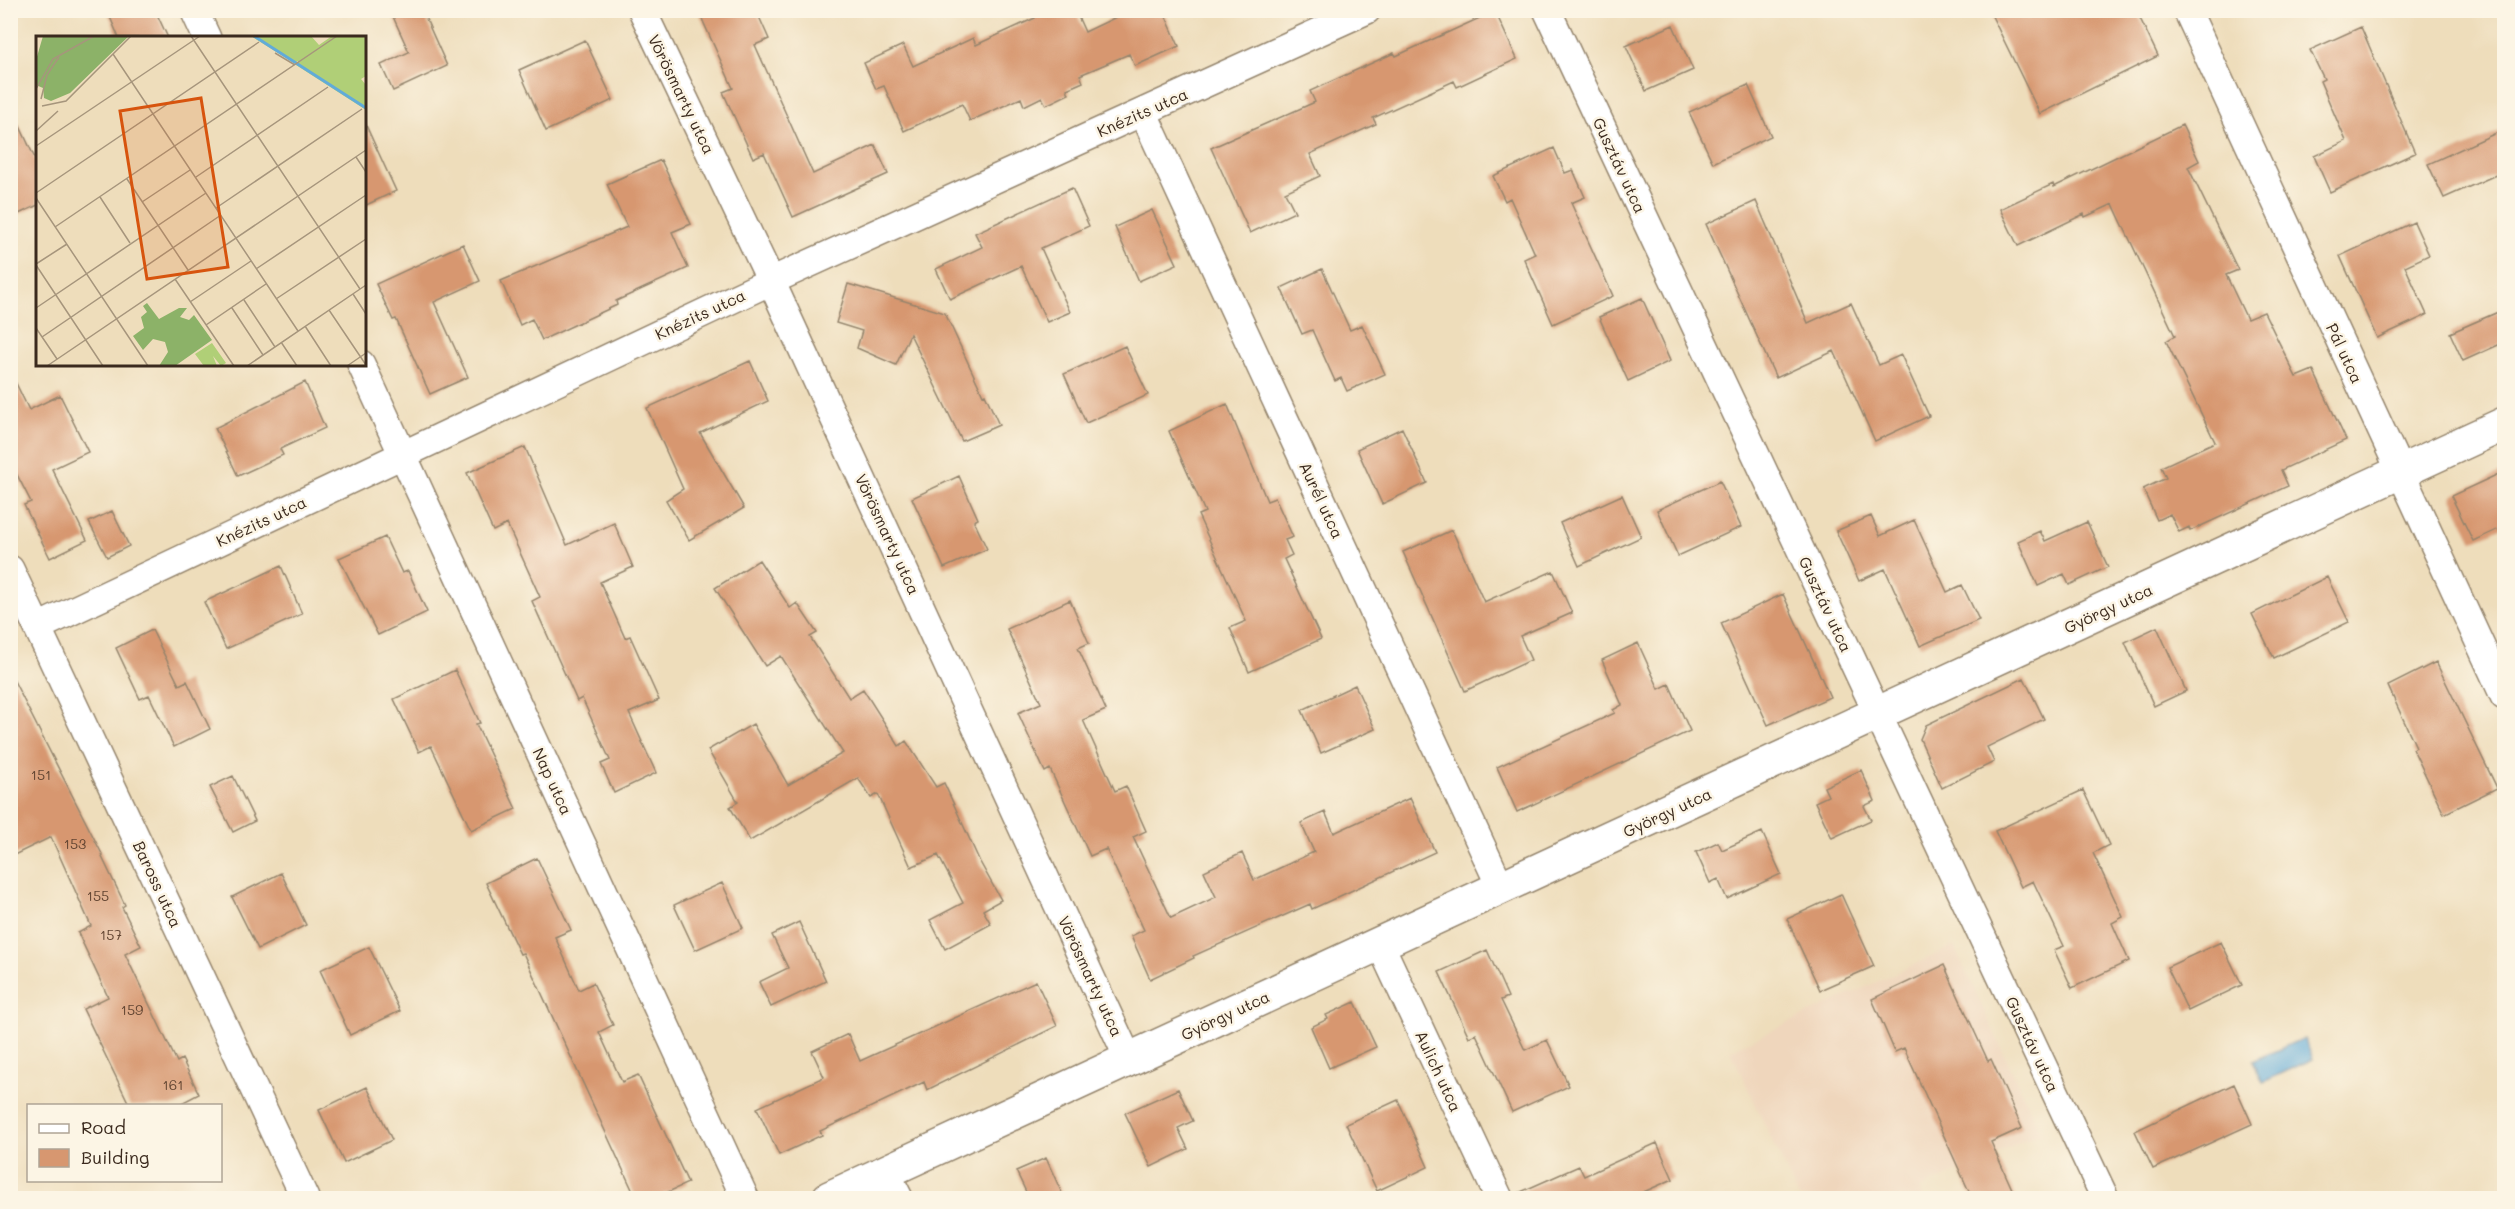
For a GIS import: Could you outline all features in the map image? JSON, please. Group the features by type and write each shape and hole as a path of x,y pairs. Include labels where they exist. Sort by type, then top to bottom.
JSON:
{"street":[{"path":"194,10 206,36"},
{"name":"Vörösmarty utca","path":"642,10 771,281 1129,1060"},
{"name":"Knézits utca","path":"38,627 771,281 1367,10"},
{"name":"Gusztáv utca","path":"1547,10 2105,1198"},
{"name":"Pál utca","path":"2187,10 2505,696"},
{"name":"Aurél utca","path":"1143,112 1501,888"},
{"name":"Nap utca","path":"362,366 745,1198"},
{"name":"György utca","path":"829,1198 893,1185 1129,1060 2505,424"},
{"name":"Baross utca","path":"10,569 305,1198"},
{"name":"Aulich utca","path":"1380,944 1499,1198"}],"shaded area":[{"path":"1954,946 2041,1133 1920,1189 1924,1198 1799,1198 1730,1050"}],"water":[{"path":"2304,1038 2313,1059 2263,1082 2253,1061"}],"building":[{"path":"107,10 155,10 167,36 118,36"},
{"path":"390,10 422,10 447,66 393,91 381,65 409,52"},
{"path":"698,10 756,10 769,39 755,45 813,174 875,145 888,174 793,217 764,153 753,158 723,92 733,88"},
{"path":"1032,10 1075,10 1085,32 1131,10 1163,10 1179,46 1135,66 1129,54 1080,75 1083,82 1067,89 1069,94 1046,105 1042,97 1024,106 1021,98 970,121 962,104 904,131 884,86 876,89 864,63 903,45 913,66 973,38 976,45 1035,18"},
{"path":"1989,10 2136,10 2158,56 2040,114"},
{"path":"1495,11 1517,59 1457,87 1454,81 1373,118 1376,124 1310,154 1320,176 1285,192 1295,212 1250,233 1211,148 1315,102 1310,91 1394,53 1396,56"},
{"path":"1673,25 1693,70 1646,91 1626,46"},
{"path":"2361,27 2415,153 2330,192 2314,156 2346,141 2320,81 2324,79 2310,50"},
{"path":"585,40 613,100 546,131 519,70"},
{"path":"1748,85 1771,136 1713,163 1689,112"},
{"path":"10,105 36,161 36,206 10,218"},
{"path":"366,125 396,191 366,205"},
{"path":"2182,125 2199,161 2188,167 2238,270 2226,275 2247,319 2264,312 2296,377 2313,370 2346,440 2281,470 2288,486 2190,531 2189,527 2179,532 2170,514 2157,520 2143,489 2166,478 2161,467 2215,442 2166,341 2175,336 2113,204 2085,217 2084,214 2018,246 2000,209 2053,184 2054,187"},
{"path":"2505,129 2505,171 2444,198 2428,164"},
{"path":"1554,148 1565,173 1573,170 1585,197 1571,203 1613,296 1553,324 1524,259 1535,254 1510,198 1505,201 1493,176"},
{"path":"661,160 691,224 672,232 688,268 616,301 617,305 542,340 532,319 520,325 501,281 627,227 607,184"},
{"path":"1072,188 1089,226 1041,248 1070,312 1047,322 1021,266 950,299 936,269 982,247 975,233"},
{"path":"1756,201 1808,323 1851,303 1879,365 1901,355 1929,416 1875,441 1834,351 1776,378 1706,224"},
{"path":"1152,210 1177,264 1139,281 1115,227"},
{"path":"2414,222 2429,255 2405,266 2427,315 2377,338 2340,256"},
{"path":"463,244 480,281 434,302 468,377 430,394 396,319 393,320 376,284"},
{"path":"1322,269 1350,330 1362,325 1385,374 1347,391 1341,378 1335,381 1312,330 1302,334 1281,288"},
{"path":"848,284 945,313 999,425 962,441 910,334 896,365 857,348 862,331 836,323"},
{"path":"1642,298 1670,361 1628,381 1599,317"},
{"path":"2505,309 2505,342 2463,361 2450,333"},
{"path":"1125,346 1148,395 1086,423 1064,374"},
{"path":"750,361 768,401 700,433 744,508 689,540 666,500 683,489 647,408"},
{"path":"10,371 29,410 60,395 88,452 52,469 87,540 50,558 24,505 31,502 10,461"},
{"path":"305,382 325,428 280,449 283,455 238,476 215,428"},
{"path":"1227,404 1267,501 1275,498 1293,537 1285,540 1292,555 1284,559 1321,639 1249,672 1230,628 1246,621 1198,515 1205,512 1169,431"},
{"path":"1402,428 1427,483 1382,504 1357,449"},
{"path":"525,447 567,545 614,523 633,567 600,582 625,638 630,636 659,700 629,713 656,773 614,793 601,764 610,760 582,698 577,701 532,601 540,597 507,524 493,531 467,473"},
{"path":"2505,471 2505,526 2473,541 2451,496"},
{"path":"959,476 978,519 974,521 987,549 944,568 912,498"},
{"path":"1720,481 1741,527 1678,556 1657,510"},
{"path":"1622,495 1641,537 1579,566 1560,523"},
{"path":"112,511 129,546 107,557 89,522"},
{"path":"1871,516 1880,536 1914,520 1947,592 1962,585 1979,620 1920,646 1885,569 1859,581 1836,531"},
{"path":"2087,522 2108,567 2069,585 2064,574 2038,586 2018,541 2040,531 2045,541"},
{"path":"1452,530 1484,602 1553,571 1572,613 1520,636 1531,660 1465,691 1403,552"},
{"path":"385,537 402,573 408,571 427,612 378,635 339,558"},
{"path":"759,560 790,608 797,603 817,633 810,637 849,698 863,689 899,746 906,741 936,787 944,783 980,862 1001,900 983,910 991,924 945,949 930,920 963,903 938,855 911,867 878,794 871,798 858,778 750,841 730,807 738,802 708,750 753,724 788,785 843,753 781,656 765,666 715,588"},
{"path":"281,566 302,614 226,649 204,602"},
{"path":"2327,577 2349,622 2274,658 2252,614"},
{"path":"1783,594 1830,697 1768,725 1721,623"},
{"path":"1070,600 1089,643 1078,648 1106,710 1083,720 1115,791 1126,786 1146,831 1133,837 1171,918 1216,897 1204,871 1242,853 1254,880 1314,852 1301,823 1325,812 1334,833 1410,798 1435,852 1312,909 1310,904 1193,956 1194,958 1150,979 1131,936 1144,930 1106,849 1090,856 1050,769 1045,772 1018,713 1041,703 1007,629"},
{"path":"2157,627 2186,691 2154,706 2125,642"},
{"path":"152,630 179,685 187,681 210,729 174,747 149,695 140,699 116,648"},
{"path":"1638,643 1659,689 1669,684 1690,731 1517,812 1497,767 1615,713 1613,710 1622,705 1602,660"},
{"path":"2436,662 2497,788 2444,814 2413,749 2416,747 2388,686"},
{"path":"455,670 480,723 476,724 516,809 471,830 431,746 419,752 394,699"},
{"path":"10,673 103,856 125,905 122,907 141,946 125,954 177,1062 182,1059 199,1094 180,1104 129,1104 83,1009 108,997 78,933 91,926 51,837 10,857"},
{"path":"2024,678 2044,719 1987,747 1994,762 1942,788 1920,739 1926,725"},
{"path":"1355,685 1375,729 1321,753 1302,710"},
{"path":"1861,770 1875,801 1864,806 1871,820 1832,838 1815,802 1828,796 1824,787"},
{"path":"233,776 255,821 233,832 210,787"},
{"path":"2083,790 2109,845 2093,853 2123,917 2112,923 2129,961 2072,988 2054,950 2064,946 2033,881 2021,887 1995,831"},
{"path":"1762,832 1781,874 1727,899 1718,879 1710,883 1696,852 1718,842 1722,850"},
{"path":"537,858 571,930 555,937 579,990 593,983 613,1025 599,1032 622,1082 638,1075 688,1183 655,1198 636,1198 523,953 520,954 486,883"},
{"path":"281,873 306,925 258,949 232,897"},
{"path":"722,883 743,928 695,950 674,905"},
{"path":"1841,894 1874,966 1820,990 1787,919"},
{"path":"799,922 826,981 771,1007 759,982 788,968 772,935"},
{"path":"2221,942 2242,985 2188,1011 2167,967"},
{"path":"369,947 400,1011 350,1035 320,970"},
{"path":"1487,950 1508,997 1501,1000 1525,1050 1547,1040 1569,1086 1512,1112 1476,1034 1469,1037 1439,972"},
{"path":"1944,965 1988,1061 1991,1059 2022,1128 1991,1142 2016,1198 1972,1198 1904,1048 1895,1052 1872,999"},
{"path":"1036,981 1057,1026 927,1090 924,1082 820,1131 822,1135 779,1155 757,1108 824,1077 812,1051 848,1034 860,1061"},
{"path":"1355,1002 1376,1047 1329,1068 1311,1027 1328,1019 1326,1015"},
{"path":"2234,1084 2252,1124 2153,1169 2135,1131"},
{"path":"367,1087 392,1140 344,1163 319,1110"},
{"path":"1178,1089 1193,1121 1178,1128 1188,1149 1151,1167 1125,1113"},
{"path":"1398,1100 1428,1167 1377,1191 1346,1124"},
{"path":"1657,1143 1673,1179 1630,1198 1515,1198 1514,1195 1579,1166 1584,1176"},
{"path":"1046,1158 1064,1198 1029,1198 1016,1171"}]}
